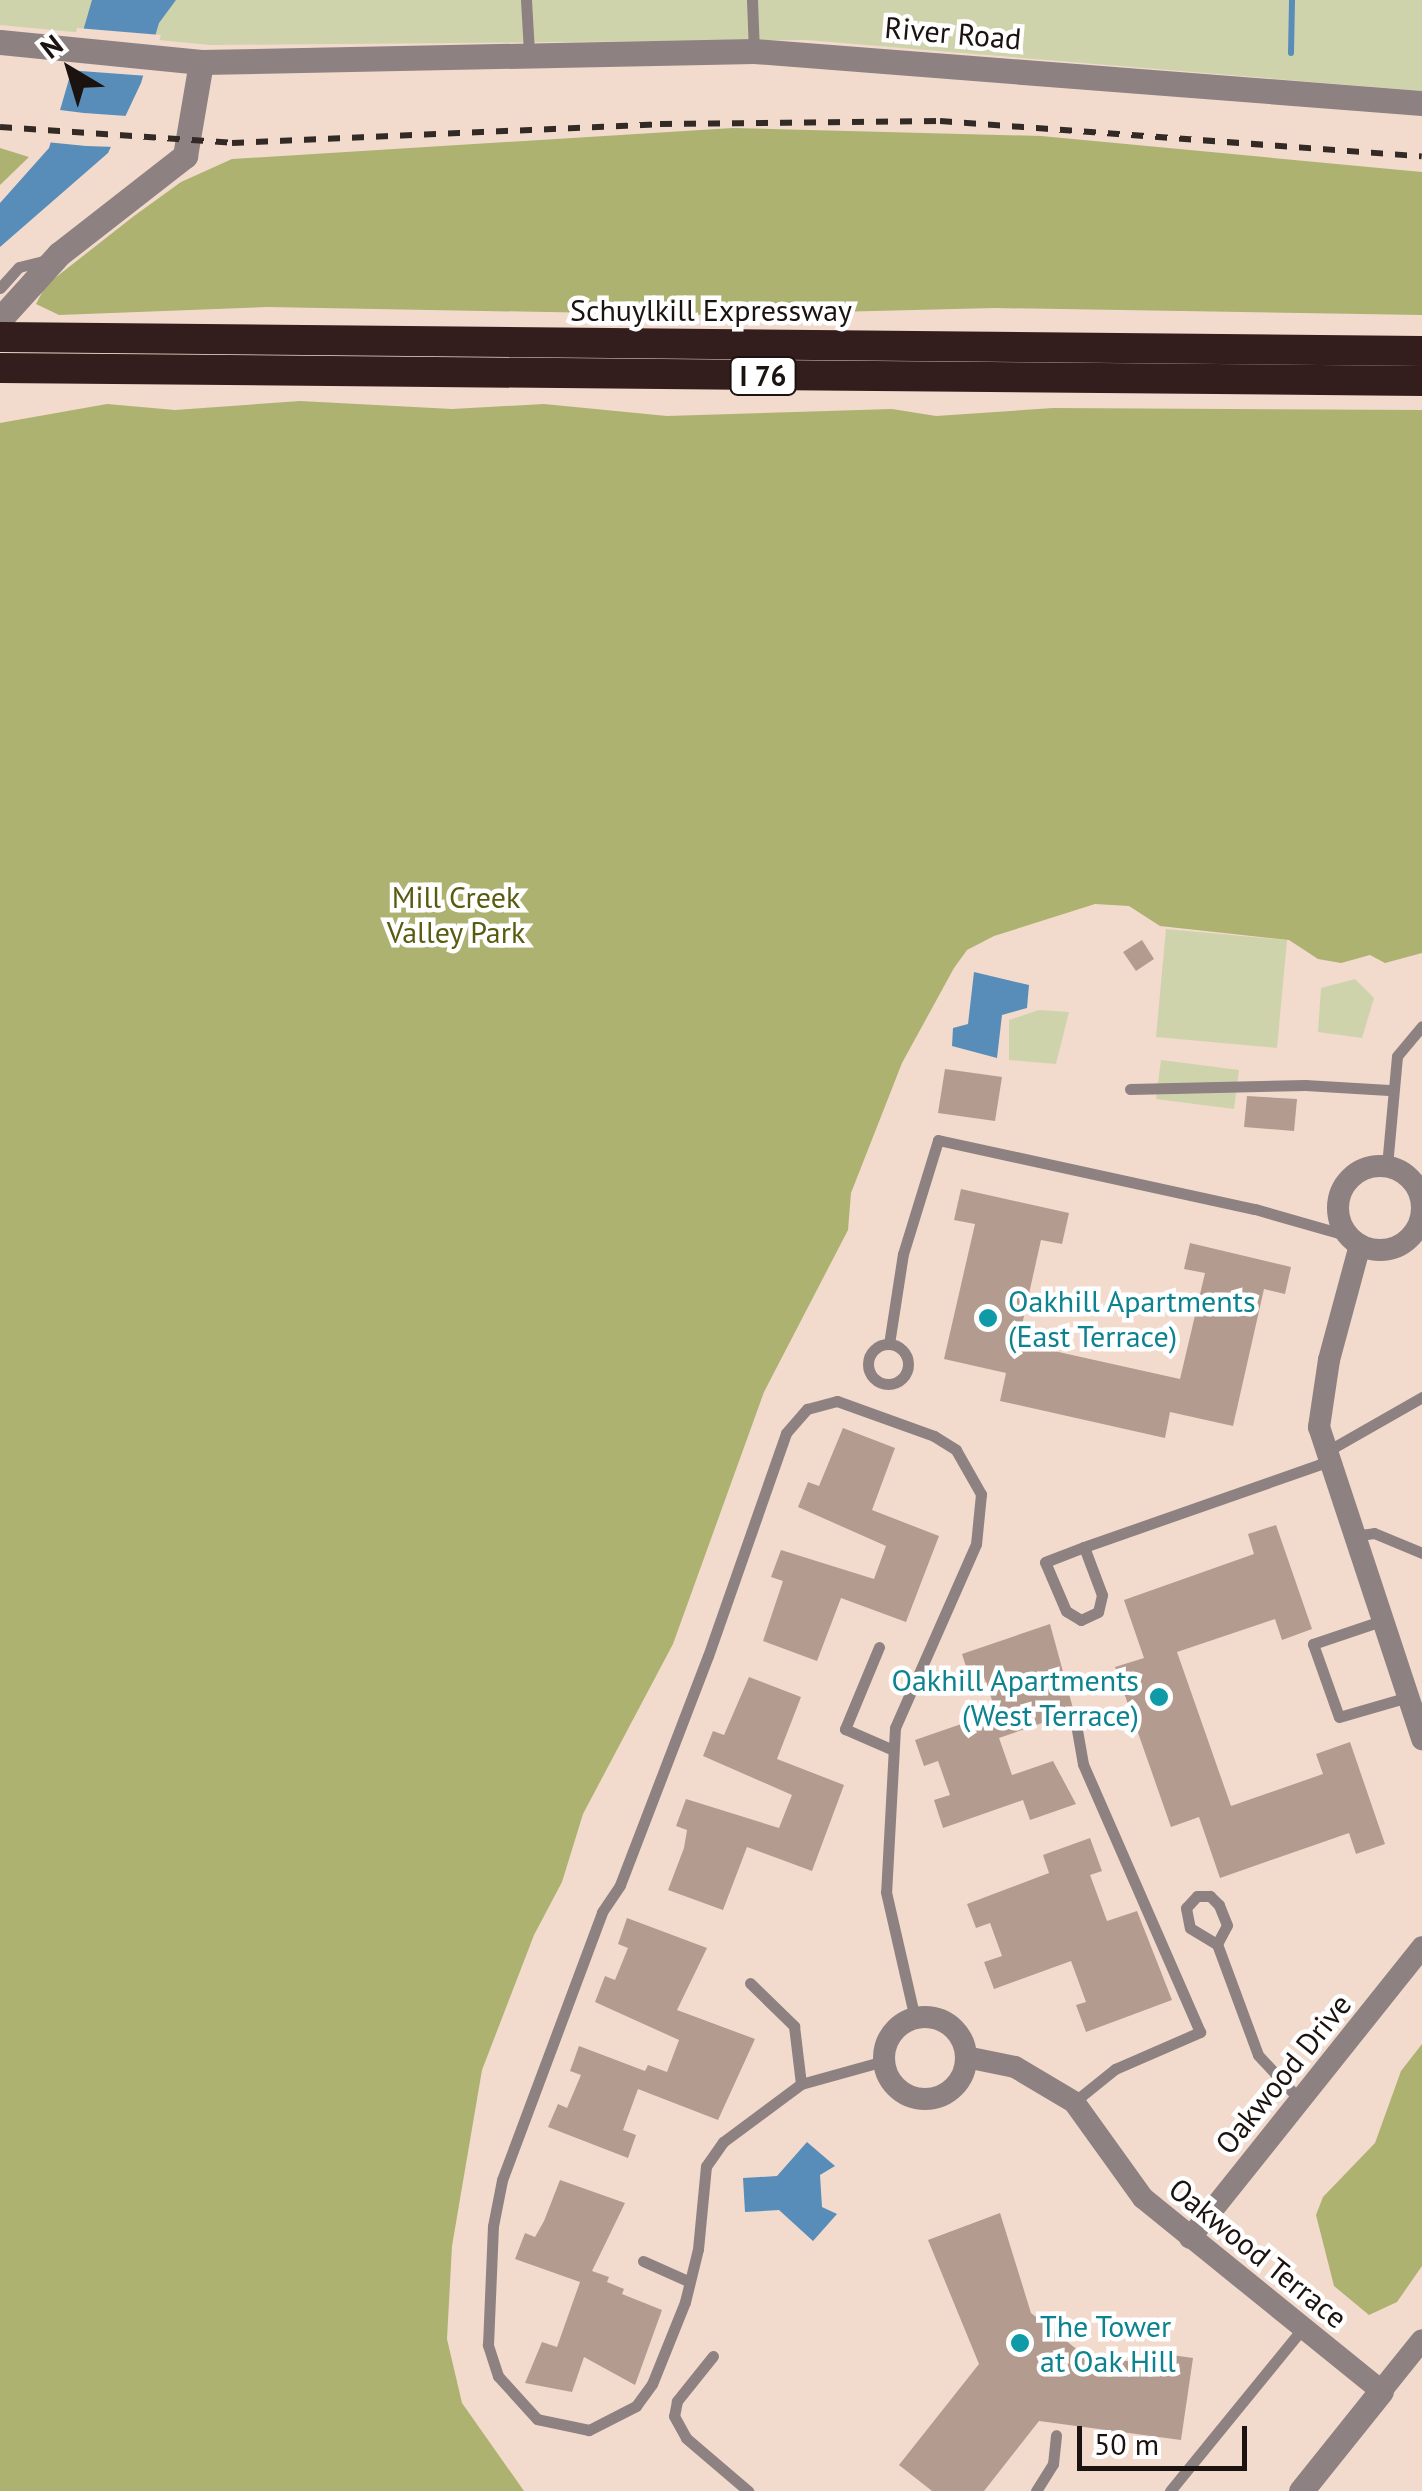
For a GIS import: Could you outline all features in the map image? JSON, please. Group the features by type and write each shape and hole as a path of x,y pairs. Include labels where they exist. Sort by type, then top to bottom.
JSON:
{"highway":[{"name":"Schuylkill Expressway","path":"0,337 122,342 1422,351"},
{"name":"I 76","path":"0,368 104,372 1422,381"}],"street":[{"name":"River Road","path":"0,42 201,62 529,52 754,51 1422,103"},
{"path":"0,319 54,258 186,156 201,62"},
{"path":"1354,1240 1398,1246 1422,1216 1418,1189 1387,1166 1364,1168 1340,1193 1339,1216 1354,1240 1322,1391 1326,1458 1422,1739"},
{"name":"Oakwood Drive","path":"1190,2238 1422,1947"},
{"path":"914,2018 950,2025 966,2057 956,2086 927,2100 898,2090 884,2061 892,2034 914,2018"},
{"name":"Oakwood Terrace","path":"966,2057 1015,2066 1074,2102 1143,2198 1381,2392"},
{"path":"1301,2491 1422,2340"}],"lane":[{"path":"526,0 529,52"},
{"path":"752,0 754,51"},
{"path":"0,288 19,267 54,258"},
{"path":"1387,1166 1389,1090 1397,1056 1422,1026"},
{"path":"1130,1090 1305,1084 1389,1090"},
{"path":"889,1344 903,1254 938,1140 1255,1209 1354,1240"},
{"path":"1084,1547 1102,1595 1098,1612 1081,1620 1066,1611 1045,1562 1084,1547 1326,1458 1422,1397"},
{"path":"884,2061 802,2084 723,2142 706,2166 690,2282 652,2384 614,2422 589,2430 550,2424 517,2401 498,2376 488,2345 493,2226 502,2180 602,1912 620,1885 688,1708 786,1433 816,1403 838,1401 934,1436 956,1450 981,1494 976,1544 895,1728 886,1892 914,2018"},
{"path":"1353,1536 1374,1533 1422,1553"},
{"path":"1381,1621 1313,1644 1339,1717 1408,1698"},
{"path":"879,1647 845,1728 893,1750"},
{"path":"1074,2102 1115,2070 1200,2032 1082,1764 1077,1730"},
{"path":"1217,1944 1258,2055 1300,2100"},
{"path":"750,1983 794,2026 802,2084"},
{"path":"643,2261 690,2282"},
{"path":"1170,2491 1302,2329"},
{"path":"713,2356 677,2402 674,2416 686,2438 748,2491"},
{"path":"1036,2491 1053,2464 1056,2434"}],"green space":[{"path":"0,0 1422,0 1422,91 806,40 211,45 0,25"},
{"path":"733,128 1041,136 1422,172 1422,315 995,308 709,315 267,307 59,315 36,304 46,285 134,216 181,182 232,159"},
{"path":"0,148 29,157 0,185"},
{"name":"Mill Creek Valley Park","path":"300,401 452,409 544,404 667,416 892,409 936,416 1053,408 1422,410 1422,953 1385,963 1370,955 1341,963 1318,959 1289,940 1160,926 1129,906 1095,904 994,936 967,950 954,968 902,1063 851,1193 848,1230 764,1392 673,1644 583,1814 562,1882 534,1935 482,2070 452,2246 447,2339 462,2403 524,2491 0,2491 0,423 107,404 175,410"},
{"path":"1166,929 1287,940 1277,1048 1156,1037"},
{"path":"1355,979 1374,998 1362,1038 1318,1032 1321,988"},
{"path":"1039,1010 1069,1012 1056,1064 1009,1060 1009,1020"},
{"path":"1161,1060 1239,1070 1234,1109 1156,1099"},
{"path":"1422,2044 1422,2266 1397,2302 1369,2315 1334,2286 1316,2215 1323,2197 1375,2143 1401,2071"}],"water":[{"path":"92,0 176,0 159,23 141,83 108,153 0,247 0,203 49,148"},
{"path":"974,972 1029,985 1027,1008 1002,1015 997,1058 952,1046 953,1028 968,1024"},
{"path":"807,2142 835,2166 820,2175 822,2207 837,2214 813,2241 779,2210 745,2212 743,2178 777,2176"}],"pier":[{"path":"77,28 161,35 148,76 67,70"},
{"path":"52,109 127,116 115,147 86,146 46,142"}],"building":[{"path":"1142,940 1154,959 1136,971 1123,952"},
{"path":"945,1069 1002,1077 995,1121 938,1113"},
{"path":"1247,1096 1297,1099 1294,1131 1244,1127"},
{"name":"Oakhill Apartments (East Terrace)","path":"961,1189 1069,1213 1062,1244 1041,1240 1018,1343 1180,1379 1205,1273 1184,1269 1190,1243 1291,1267 1285,1294 1264,1289 1233,1426 1170,1412 1165,1438 1000,1401 1006,1373 944,1359 975,1224 954,1220"},
{"path":"843,1428 895,1448 872,1510 939,1536 906,1622 841,1598 817,1661 763,1641 783,1581 771,1577 781,1550 874,1579 886,1546 798,1507 808,1482 819,1486"},
{"name":"Oakhill Apartments (West Terrace)","path":"1276,1525 1312,1629 1282,1640 1275,1619 1177,1652 1231,1806 1323,1774 1316,1754 1350,1742 1385,1844 1356,1854 1349,1833 1220,1878 1199,1817 1171,1827 1115,1667 1144,1658 1124,1600 1254,1554 1248,1534"},
{"path":"1050,1624 1074,1712 999,1738 1012,1775 1053,1761 1076,1804 1030,1820 1023,1800 943,1828 934,1800 950,1795 938,1761 924,1766 915,1740 996,1712 982,1671 969,1676 962,1654"},
{"path":"749,1677 801,1697 777,1759 844,1785 812,1871 747,1847 723,1910 668,1890 684,1848 687,1830 676,1826 686,1799 779,1828 792,1795 703,1756 713,1731 724,1735"},
{"path":"1090,1838 1102,1871 1090,1875 1107,1921 1137,1911 1172,2000 1086,2032 1076,2005 1086,2002 1071,1961 994,1989 984,1962 1002,1956 990,1923 976,1928 967,1904 1049,1873 1043,1855"},
{"path":"627,1918 707,1948 677,2010 755,2039 718,2120 638,2089 623,2130 636,2135 628,2158 548,2127 558,2104 567,2108 581,2075 570,2071 579,2046 645,2071 648,2065 667,2072 679,2040 595,2002 605,1976 615,1980 628,1948 618,1944"},
{"path":"560,2180 625,2203 592,2271 609,2277 607,2282 624,2289 622,2294 662,2310 635,2385 584,2357 572,2392 525,2383 542,2342 557,2347 580,2282 515,2259 525,2233 535,2237"},
{"name":"The Tower at Oak Hill","path":"1000,2213 1031,2313 1084,2355 1149,2364 1150,2352 1193,2358 1181,2440 1039,2421 984,2491 932,2491 899,2465 979,2364 928,2240"}],"waterway":[{"path":"1291,53 1292,0"}],"railway":[{"path":"0,127 232,143 660,124 940,121 1422,156"}],"place":[{"name":"Oakhill Apartments (East Terrace)","path":"988,1318"},
{"name":"Oakhill Apartments (West Terrace)","path":"1159,1697"},
{"name":"The Tower at Oak Hill","path":"1020,2343"}]}
